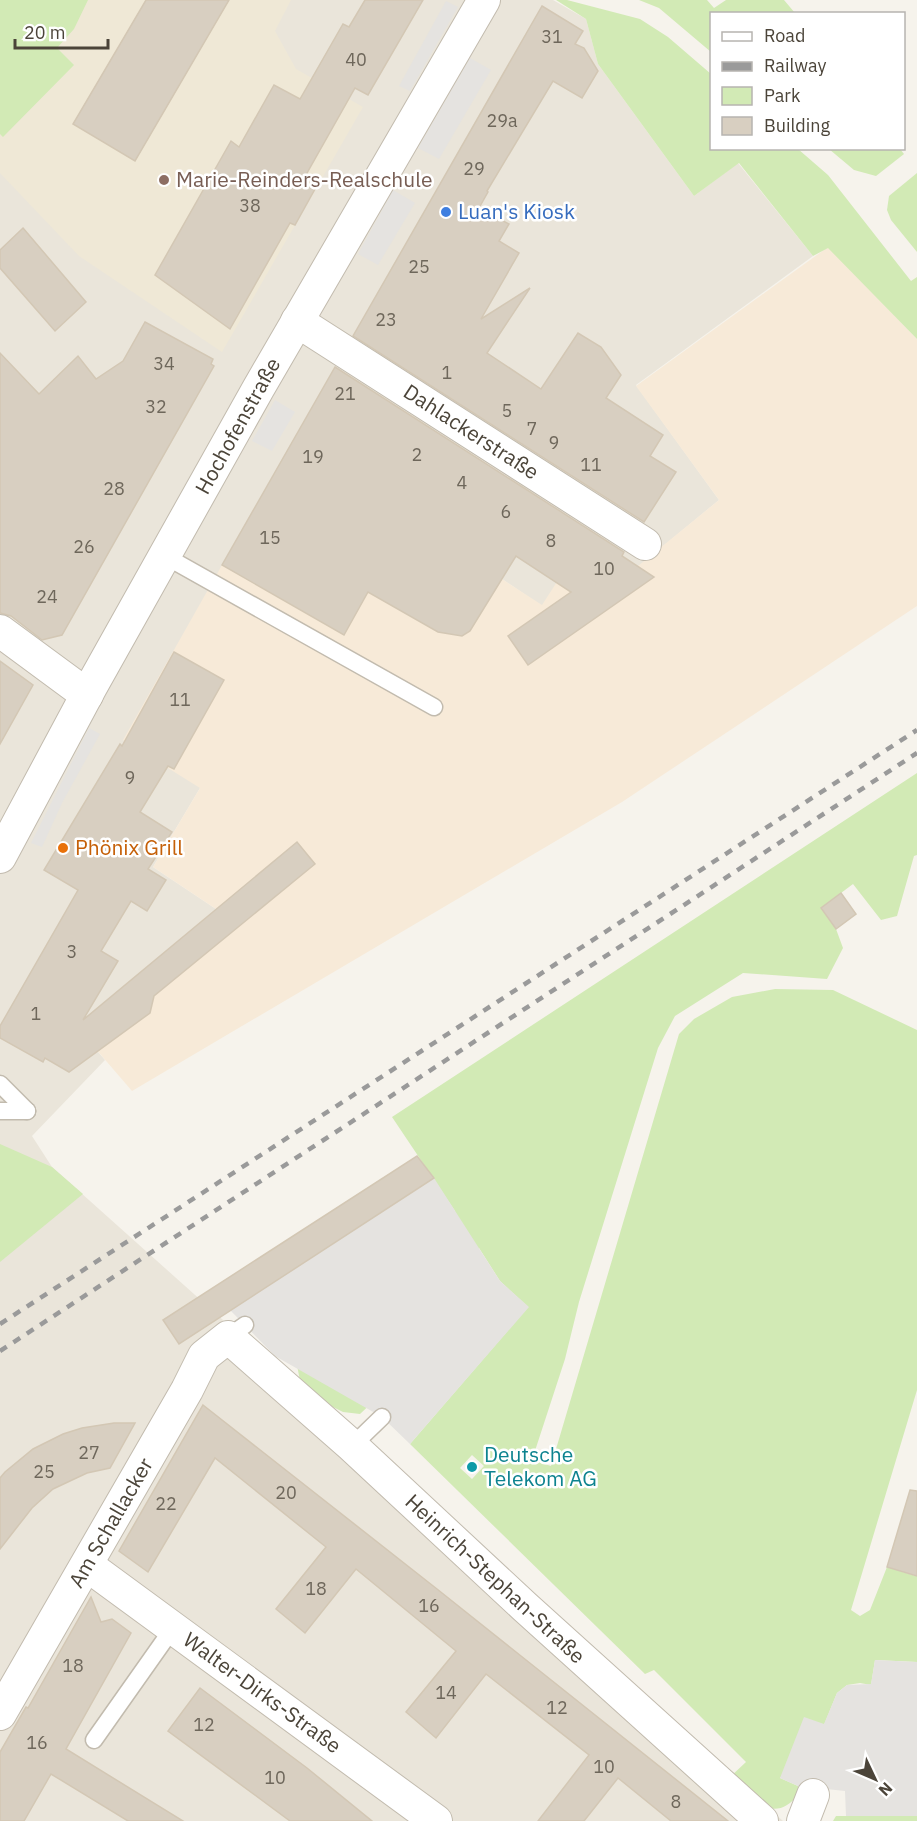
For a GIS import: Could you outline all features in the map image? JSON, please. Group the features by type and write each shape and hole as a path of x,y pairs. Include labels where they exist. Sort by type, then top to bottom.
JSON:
{"street":[{"name":"Hochofenstraße","path":"0,857 87,695 297,321 484,0"},
{"name":"Dahlackerstraße","path":"297,321 645,544"},
{"path":"0,631 87,695"},
{"name":"Heinrich-Stephan-Straße","path":"237,1331 352,1446 525,1608 762,1821"},
{"name":"Am Schallacker","path":"0,1714 187,1390 204,1356 237,1331"},
{"name":"Walter-Dirks-Straße","path":"87,1565 436,1821"}],"lane":[{"path":"165,556 434,707"},
{"path":"0,1084 27,1111 0,1111"},
{"path":"352,1446 382,1417"},
{"path":"94,1740 173,1628"}],"shaded area":[{"path":"0,0 553,0 586,19 598,64 694,196 738,163 813,256 636,385 719,500 639,566 654,577 621,600 589,579 542,606 502,579 271,593 222,565 200,788 153,867 216,909 76,1026 105,1060 32,1136 52,1167 783,1821 0,1821"},
{"name":"Marie-Reinders-Realschule","path":"0,0 291,0 275,31 296,69 363,107 222,352 79,256 0,173"},
{"path":"446,1 458,7 410,91 399,86"},
{"path":"470,58 491,70 439,159 418,148"},
{"path":"393,190 415,203 378,265 358,254"},
{"path":"828,247 917,339 917,606 622,802 132,1091 76,1026 216,909 153,867 200,788 123,740 222,565 272,593 502,579 542,605 564,571 589,579 621,600 654,577 638,566 719,500 636,386"},
{"path":"275,400 295,412 272,451 252,441"},
{"path":"89,728 100,734 62,803 42,847 31,843"},
{"path":"434,1178 500,1281 529,1307 410,1444 382,1417 275,1356 230,1310"},
{"path":"875,1660 917,1662 917,1816 846,1816 845,1791 798,1786 780,1778 804,1717 824,1724 837,1693 847,1685 871,1684"}],"green space":[{"path":"0,0 88,0 74,29 57,48 74,65 3,137 0,134"},
{"path":"556,0 567,0 640,19 668,37 710,73 710,150 799,150 828,175 911,281 917,277 917,339 828,248 813,256 739,163 694,196 598,64 586,19"},
{"path":"639,0 707,0 714,8 726,0 784,0 794,12 710,12 710,51 659,8"},
{"path":"830,150 901,150 904,154 876,176 854,170"},
{"path":"917,173 917,252 891,220 887,210 889,196"},
{"path":"917,773 917,855 914,856 897,916 881,920 853,884 821,908 836,929 843,948 827,979 743,973 675,1016 658,1048 579,1302 565,1359 532,1460 551,1466 679,1034 694,1019 732,997 775,989 833,990 917,1030 917,1390 851,1610 860,1616 870,1610 887,1567 916,1576 917,1572 917,1662 875,1660 871,1685 860,1683 847,1685 837,1693 824,1725 780,1778 798,1786 798,1795 787,1805 771,1809 763,1806 755,1802 729,1778 746,1762 654,1670 645,1674 410,1444 528,1307 500,1281 479,1248 377,1398 360,1414 343,1412 327,1404 300,1381 297,1365 455,1211 392,1117","holes":["472,1455 484,1466 472,1479 460,1468"]},
{"path":"0,1144 52,1167 83,1194 0,1262"},
{"path":"836,1816 917,1816 917,1821 833,1821"}],"building":[{"path":"146,0 229,0 135,161 73,124"},
{"path":"365,0 423,0 368,95 355,88 302,182 315,189 295,225 290,223 230,329 155,275 231,141 239,147 274,85 300,99 343,24 349,27"},
{"path":"542,6 583,31 575,44 584,48 598,71 582,98 553,81 479,208 509,224 499,241 519,253 481,319 530,288 487,353 541,389 578,333 601,347 621,375 606,398 663,435 650,456 676,472 644,522 353,336"},
{"path":"23,228 86,302 55,331 0,268 0,250"},
{"path":"145,322 213,359 211,364 214,366 62,635 42,640 11,616 0,613 0,353 39,394 78,356 96,379 123,361"},
{"path":"335,367 624,552 622,556 654,577 528,665 508,636 571,592 516,556 470,631 462,636 438,632 368,592 344,635 222,565"},
{"path":"174,652 224,680 174,769 168,766 140,812 172,832 148,869 166,880 147,911 131,901 101,951 118,961 83,1020 297,842 315,864 154,996 150,1013 69,1072 45,1058 43,1062 0,1038 0,1026 78,890 44,870 120,744 122,746"},
{"path":"0,661 33,685 0,744"},
{"path":"841,893 856,914 836,929 821,908"},
{"path":"417,1156 434,1178 179,1344 163,1320"},
{"path":"203,1405 728,1821 671,1821 618,1778 584,1821 538,1821 589,1755 486,1674 436,1738 406,1712 456,1651 356,1569 305,1633 276,1609 326,1547 215,1458 148,1572 119,1551"},
{"path":"114,1423 135,1423 110,1468 87,1473 53,1489 32,1508 0,1549 0,1478 5,1472 33,1449 63,1434 82,1428"},
{"path":"910,1490 917,1491 917,1576 887,1567"},
{"path":"91,1597 101,1622 112,1619 131,1633 66,1749 183,1821 128,1821 51,1774 24,1821 0,1821 0,1752 26,1707 28,1708"},
{"path":"200,1688 307,1768 372,1821 290,1821 168,1731"}],"railway":[{"path":"0,1324 917,730"},
{"path":"0,1351 917,753"}],"place":[{"name":"Marie-Reinders-Realschule","path":"164,180"},
{"name":"Luan's Kiosk","path":"446,212"},
{"name":"Phönix Grill","path":"63,848"},
{"name":"Deutsche Telekom AG","path":"472,1467"}]}
